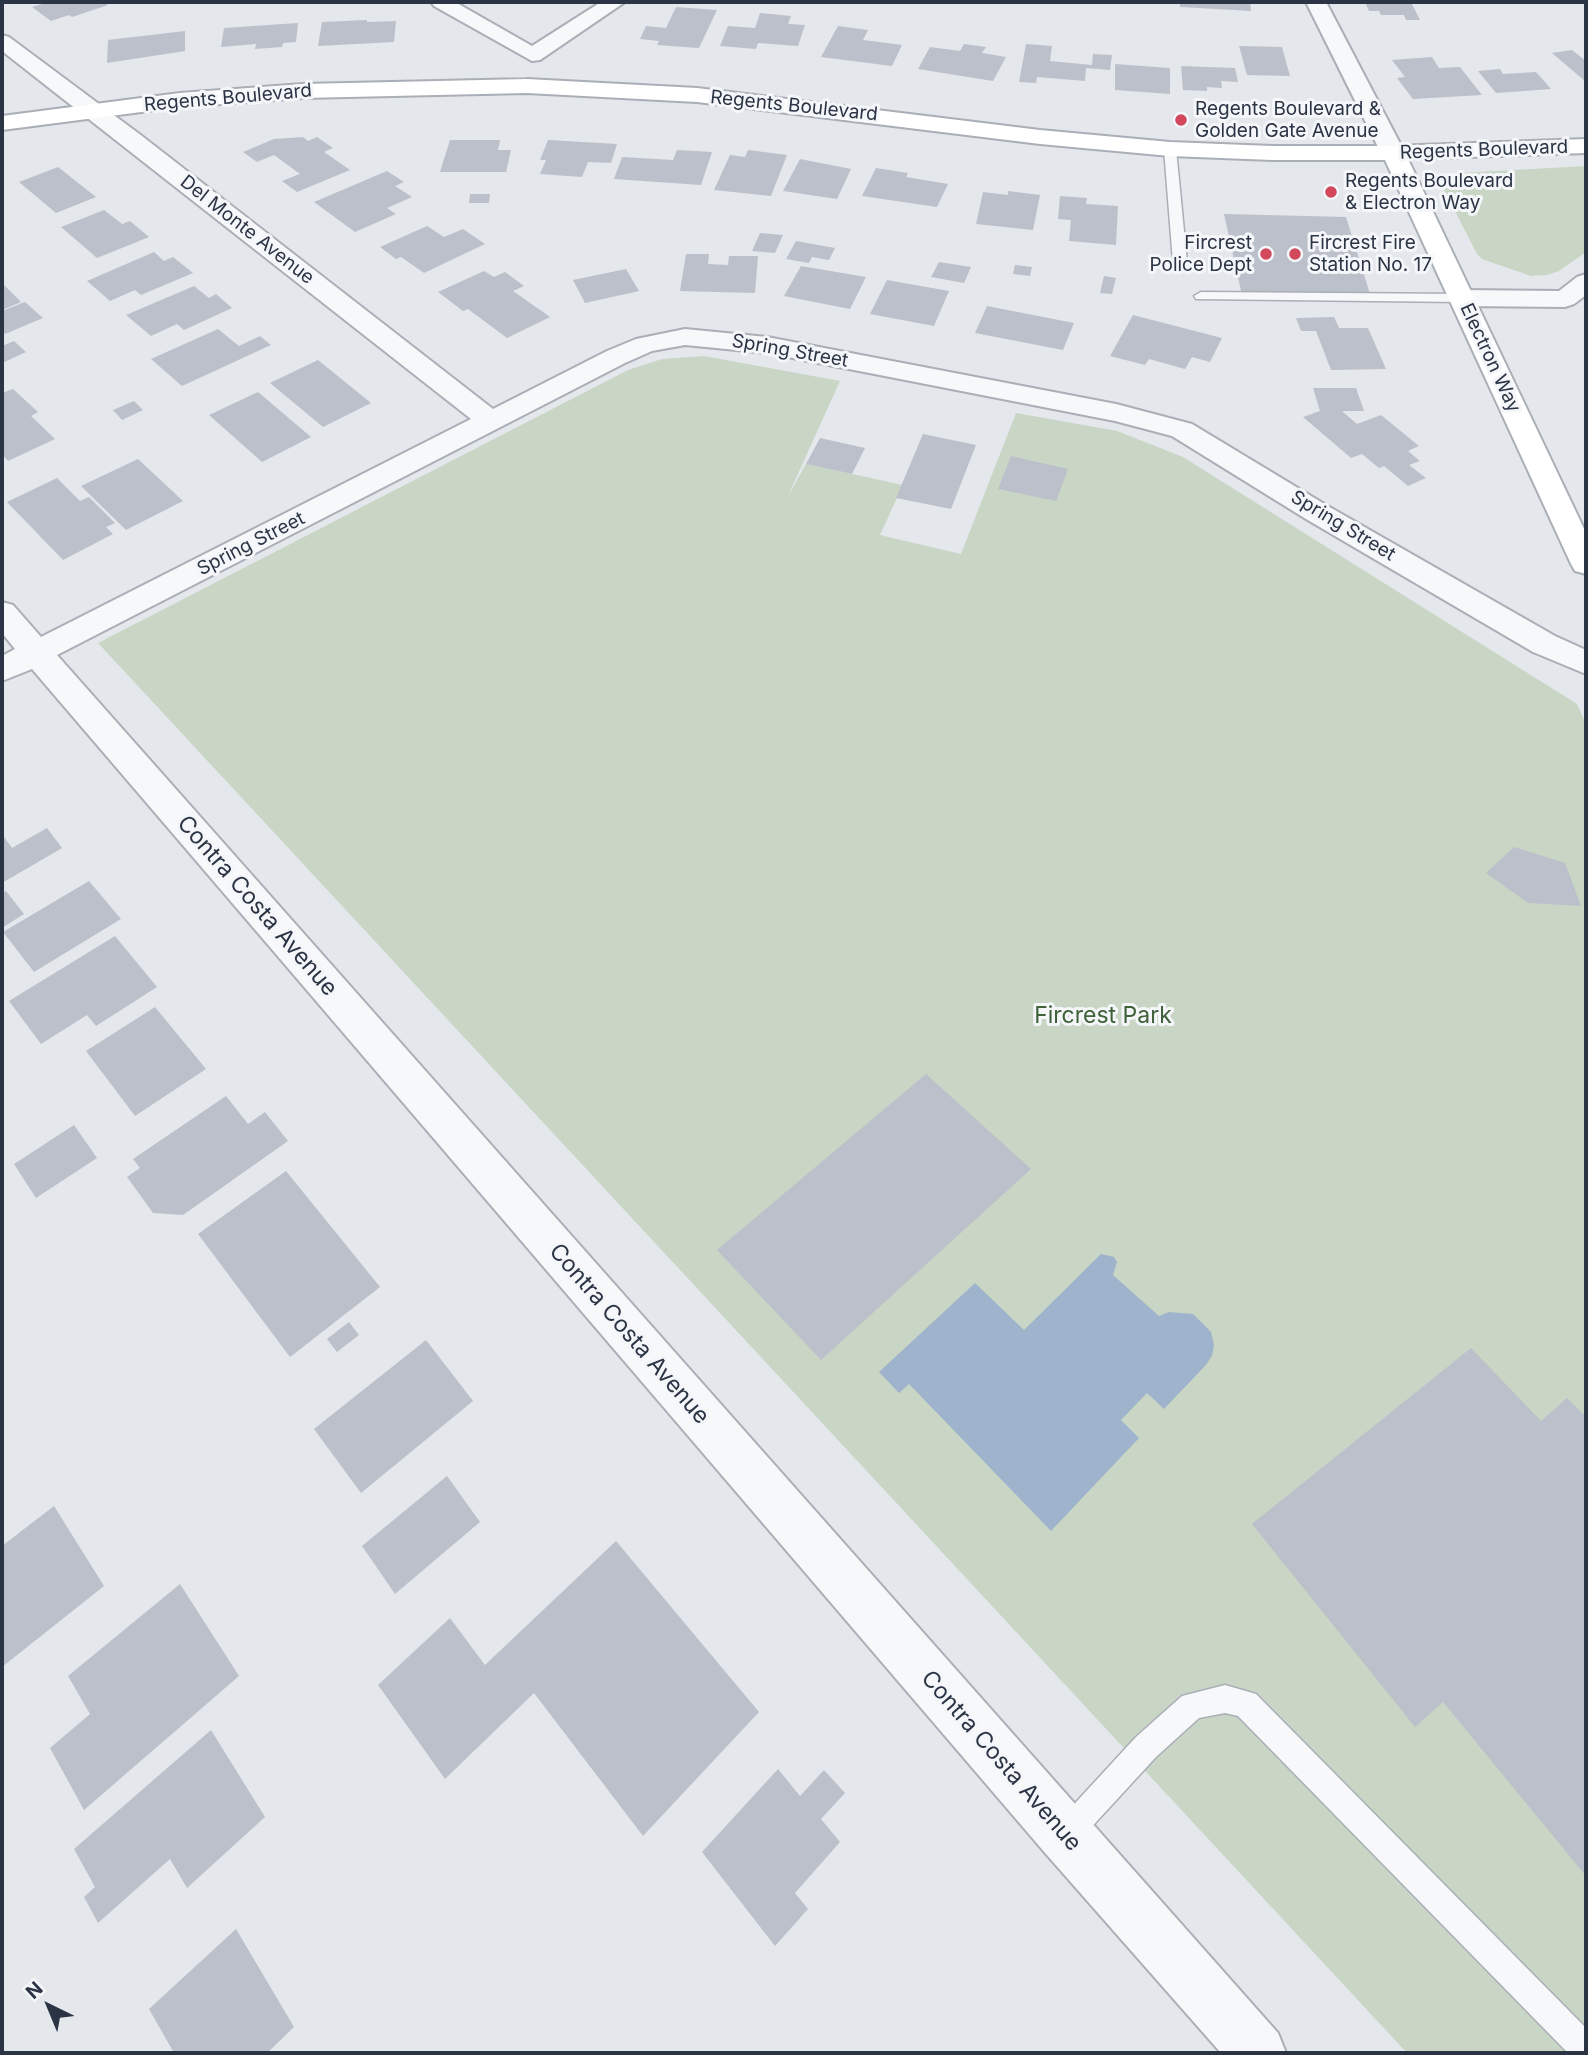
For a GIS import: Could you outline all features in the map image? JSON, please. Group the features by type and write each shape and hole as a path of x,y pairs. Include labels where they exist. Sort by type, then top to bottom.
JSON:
{"main road":[{"name":"Regents Boulevard","path":"2,123 180,100 303,91 527,86 697,95 783,103 1040,137 1170,149 1272,153 1393,153 1586,146"},
{"name":"Electron Way","path":"1393,153 1586,564"}],"street":[{"path":"441,2 532,55"},
{"path":"527,86 532,55 615,2"},
{"path":"1316,2 1393,153"},
{"name":"Del Monte Avenue","path":"2,41 491,422"},
{"path":"1462,298 1576,303 1586,282"},
{"name":"Spring Street","path":"19,661 616,357 645,345 685,337 767,345 1116,413 1182,430 1316,512 1544,644 1586,663"},
{"name":"Contra Costa Avenue","path":"2,613 19,661 1258,2053"}],"lane":[{"path":"1170,149 1180,262"},
{"path":"1201,296 1462,298"},
{"path":"1065,1835 1146,1747 1192,1706 1225,1699 1246,1704 1586,2050"}],"green space":[{"path":"1586,166 1586,252 1559,271 1547,275 1531,276 1482,259 1441,184 1449,175 1460,173"},
{"name":"Fircrest Park","path":"704,356 840,381 787,498 806,464 903,485 880,535 961,554 1016,413 1117,431 1183,457 1577,704 1586,724 1586,2053 1407,2053 98,643 628,370 662,359"}],"water":[{"path":"1101,1254 1114,1257 1117,1262 1113,1275 1159,1316 1169,1312 1193,1314 1211,1332 1214,1345 1212,1356 1205,1366 1164,1409 1147,1393 1121,1420 1139,1438 1051,1531 909,1384 899,1393 879,1372 975,1283 1024,1330"}],"building":[{"path":"49,2 103,2 108,5 51,21 32,7"},
{"path":"1180,2 1250,2 1251,11 1180,7"},
{"path":"1365,2 1411,2 1420,20 1406,20 1404,15 1381,15 1379,11 1369,11"},
{"path":"676,7 717,10 699,48 657,45 659,41 640,39 646,26 666,28"},
{"path":"760,13 791,16 788,24 805,25 798,46 758,43 756,49 720,46 728,26 755,28"},
{"path":"396,21 394,42 318,46 322,22"},
{"path":"298,23 296,42 283,43 282,47 255,49 256,44 221,47 224,28"},
{"path":"838,26 868,30 863,40 902,45 892,66 821,57"},
{"path":"185,31 185,51 107,63 108,40"},
{"path":"964,44 986,47 982,53 1006,57 993,81 918,69 930,47 960,51"},
{"path":"1026,44 1052,46 1050,61 1092,65 1093,54 1112,55 1110,70 1086,68 1085,81 1037,77 1036,83 1019,82"},
{"path":"1239,46 1282,47 1290,76 1247,75"},
{"path":"1572,50 1586,61 1586,82 1552,53"},
{"path":"1432,57 1439,68 1460,67 1482,95 1413,99 1397,78 1405,77 1392,60"},
{"path":"1115,64 1170,68 1170,94 1115,90"},
{"path":"1181,66 1235,68 1238,82 1221,81 1222,88 1207,87 1207,91 1183,90"},
{"path":"1500,69 1503,74 1536,72 1551,89 1496,93 1478,71"},
{"path":"303,137 308,141 317,137 333,148 324,152 350,170 297,192 282,181 300,174 274,155 257,162 243,152 274,139"},
{"path":"450,140 500,140 498,150 511,150 506,172 440,172"},
{"path":"548,140 617,144 611,163 588,162 582,177 540,174 546,160 540,160"},
{"path":"677,150 712,152 701,185 614,179 622,157 673,160"},
{"path":"748,150 787,155 771,196 714,190 730,155 745,157"},
{"path":"800,159 851,169 837,199 783,191"},
{"path":"58,167 96,197 56,213 19,182"},
{"path":"876,168 908,173 906,177 948,184 937,207 862,196"},
{"path":"387,171 404,182 395,186 412,197 387,208 396,214 355,232 314,202"},
{"path":"1008,191 1040,195 1033,230 976,224 983,192 1008,195"},
{"path":"470,194 490,194 489,203 469,203"},
{"path":"1060,196 1087,198 1086,204 1118,206 1116,245 1069,241 1071,220 1058,219"},
{"path":"104,210 122,224 130,221 149,237 97,258 61,227"},
{"name":"Fircrest Fire Station No. 17","path":"1224,214 1346,217 1370,294 1241,291"},
{"path":"427,226 444,237 463,229 485,244 424,273 401,257 396,259 380,247"},
{"path":"760,233 783,235 775,253 752,251"},
{"path":"796,241 835,248 829,260 812,257 809,263 786,259"},
{"path":"154,252 164,261 173,257 193,273 141,295 135,290 110,301 87,281"},
{"path":"686,254 709,254 708,264 728,265 729,256 758,256 755,293 680,291"},
{"path":"939,262 971,267 964,283 931,277"},
{"path":"1015,265 1032,267 1030,276 1013,274"},
{"path":"801,266 866,277 850,309 784,296"},
{"path":"626,269 639,291 585,303 573,280"},
{"path":"484,271 494,277 505,272 524,286 513,291 550,317 507,338 468,309 463,311 438,292"},
{"path":"1104,276 1116,278 1112,294 1100,293"},
{"path":"887,280 949,291 934,326 870,314"},
{"path":"2,283 21,302 2,310"},
{"path":"194,286 209,298 216,294 232,308 184,330 177,324 151,336 126,315"},
{"path":"25,302 43,318 5,334 2,331 2,311"},
{"path":"987,306 1074,323 1063,350 975,333"},
{"path":"1133,315 1222,338 1210,362 1192,357 1185,369 1149,359 1145,365 1110,356"},
{"path":"1334,317 1339,328 1368,328 1386,369 1331,370 1316,331 1301,331 1296,318"},
{"path":"218,329 239,346 260,336 271,345 182,386 151,359"},
{"path":"14,341 26,352 2,363 2,346"},
{"path":"318,360 371,403 323,427 270,383"},
{"path":"1313,388 1356,388 1364,411 1342,411 1357,424 1381,415 1419,446 1408,451 1420,461 1409,465 1426,478 1408,486 1384,466 1379,468 1362,454 1351,458 1303,417 1320,411"},
{"path":"13,389 38,412 31,416 55,439 8,461 2,454 2,393"},
{"path":"258,392 311,437 262,462 209,415"},
{"path":"134,401 143,410 122,420 113,410"},
{"path":"923,434 976,445 951,509 896,498"},
{"path":"820,438 865,448 852,474 806,464"},
{"path":"1011,456 1068,469 1056,501 998,489"},
{"path":"138,459 183,501 126,530 81,486"},
{"path":"57,478 80,501 89,497 115,523 106,527 113,534 63,560 7,502"},
{"path":"47,828 62,848 2,883 2,834 12,848"},
{"path":"1514,847 1565,863 1581,906 1528,903 1486,873"},
{"path":"89,881 121,919 34,972 3,932"},
{"path":"6,891 24,914 2,928 2,893"},
{"path":"115,936 157,987 96,1026 87,1015 41,1044 9,1001"},
{"path":"155,1007 206,1069 135,1116 86,1051"},
{"path":"926,1074 1031,1169 821,1360 717,1250"},
{"path":"226,1096 248,1124 265,1112 288,1141 183,1215 153,1213 127,1177 140,1168 133,1159"},
{"path":"74,1125 97,1158 36,1198 14,1164"},
{"path":"286,1171 380,1287 290,1357 198,1234"},
{"path":"349,1322 359,1335 337,1352 327,1339"},
{"path":"426,1340 473,1401 361,1493 314,1429"},
{"path":"1471,1348 1541,1421 1567,1398 1586,1417 1586,1876 1443,1702 1415,1727 1252,1524"},
{"path":"447,1476 480,1522 395,1594 362,1546"},
{"path":"54,1506 104,1586 2,1667 2,1546"},
{"path":"616,1541 759,1712 643,1836 534,1693 445,1779 378,1685 450,1618 485,1665"},
{"path":"180,1584 239,1676 84,1810 50,1748 90,1714 68,1676"},
{"path":"211,1730 265,1817 187,1888 170,1859 98,1923 84,1897 95,1887 74,1849"},
{"path":"778,1769 800,1796 824,1770 845,1793 821,1819 840,1842 795,1893 808,1909 775,1946 702,1852"},
{"path":"236,1929 294,2027 267,2053 174,2053 149,2009"}],"place":[{"name":"Regents Boulevard & Golden Gate Avenue","path":"1181,120"},
{"name":"Regents Boulevard & Electron Way","path":"1331,192"},
{"name":"Fircrest Police Dept","path":"1266,254"},
{"name":"Fircrest Fire Station No. 17","path":"1295,254"}]}
